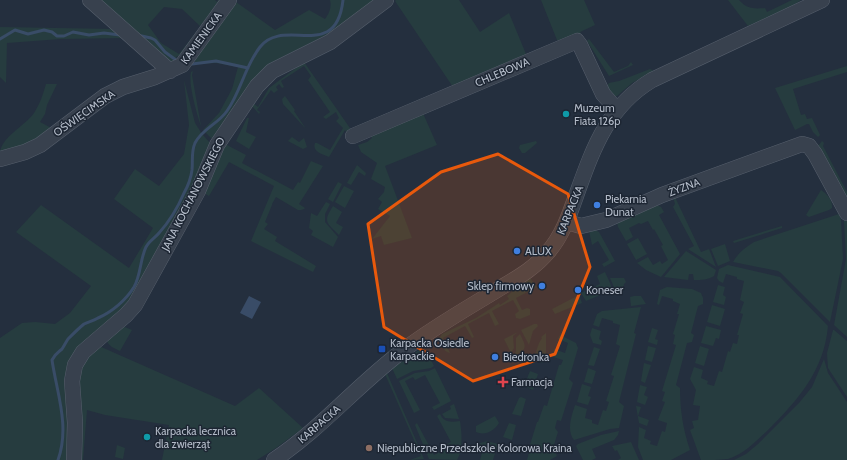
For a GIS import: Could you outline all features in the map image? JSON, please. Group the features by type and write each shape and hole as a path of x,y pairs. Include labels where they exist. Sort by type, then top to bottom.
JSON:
{"street":[{"path":"90,0 133,40 170,71"},
{"name":"KAMIENICKA","path":"170,71 182,65 229,0"},
{"name":"JANA KOCHANOWSKIEGO","path":"74,460 75,423 72,381 75,365 83,352 135,306 198,191 222,137 257,86 272,71 330,42 386,0"},
{"name":"KARPACKA","path":"280,458 416,340 523,274 536,264 553,246 567,222 595,147 604,130 617,110 633,93 652,80 822,0"},
{"name":"CHLEBOWA","path":"353,136 577,41 603,94 617,110"},
{"name":"OŚWIĘCIMSKA","path":"0,159 25,152 40,145 105,96 170,71"},
{"name":"ŻYZNA","path":"567,222 581,226 606,220 662,195 802,144 808,146 815,154 847,213"}],"highlighted area":[{"path":"498,154 568,194 590,267 555,354 473,381 384,327 368,224 441,172"}],"green space":[{"path":"94,0 215,0 217,2 218,0 224,0 205,26 201,24 200,26 182,9 164,7 148,25 161,43 179,54 196,32 198,35 181,58 177,56 173,64"},
{"path":"234,0 237,0 236,2 275,30 309,10 325,19 330,10 330,0 380,0 346,26 280,63 215,139 212,139 203,130 219,113 232,89 238,67 216,63 195,64 195,60 193,60"},
{"path":"459,0 480,32 509,13 526,54 453,87 395,1"},
{"path":"541,0 584,0 595,25 580,32 581,35 561,43 557,40"},
{"path":"728,0 739,0 751,8 765,8 767,12 792,0 801,0 792,6 748,26"},
{"path":"0,27 114,29 126,38 61,39 7,43 6,83 0,77"},
{"path":"589,39 614,72 628,66 631,62 633,65 609,76 587,41"},
{"path":"304,62 352,131 349,136 345,130 329,157 316,151 314,146 315,143 330,150 343,128 336,121 339,118 336,112 326,119 323,117 330,112 308,80 311,76 304,66 281,81 284,87 282,88 279,84 276,87 278,90 274,93 271,90 257,110 260,112 259,114 252,106 253,103 258,107 269,88"},
{"path":"847,66 847,72 793,89 801,115 805,114 807,119 812,118 820,135 818,137 813,132 809,124 795,130 775,88"},
{"path":"650,69 654,71 632,83 617,96 606,88 609,83 619,81"},
{"path":"193,71 192,75 201,126 192,91 190,77 191,72"},
{"path":"184,80 195,123 211,144 211,150 133,302 80,350 70,460 0,460 0,338 22,323 35,322 55,324 70,313 91,286 16,232 41,205 129,268 153,228 114,199 135,169 159,186 184,154 189,125"},
{"path":"46,84 57,84 47,105 45,114 40,122 55,130 43,139 0,153 4,142 34,113 40,103"},
{"path":"285,96 306,129 283,104 282,99"},
{"path":"422,111 437,145 385,166 412,238 384,245 381,236 372,239 390,216 378,209 382,202 378,199 384,192 385,187 371,179 377,163 361,152 358,145 367,142 372,138 370,134"},
{"path":"247,118 249,118 246,132 256,137 249,149 236,141"},
{"path":"292,137 299,142 304,138 307,147 303,149 288,141"},
{"path":"536,141 537,143 525,153 522,153 519,148 520,145"},
{"path":"822,141 824,143 823,146 847,192 847,206 818,146"},
{"path":"224,145 227,145 246,155 242,163 293,190 298,182 300,183 311,161 323,166 299,204 305,208 298,210 276,197 265,222 268,224 264,229 277,237 275,241 316,266 313,272 251,241 274,186 229,162 209,196 204,193"},
{"path":"357,165 366,173 365,176 359,172 351,185 347,183"},
{"path":"338,182 342,184 333,202 328,199"},
{"path":"344,186 354,191 345,208 335,202"},
{"path":"821,190 832,202 832,208 809,217 806,215"},
{"path":"674,195 701,252 709,249 716,267 688,249 694,246 673,207 675,204 673,197"},
{"path":"326,202 330,204 325,214 325,222 338,237 333,247 311,235 313,231 309,228 311,213 317,216"},
{"path":"657,205 661,207 664,212 659,215 680,254 661,277 646,270 637,263 648,257 653,265 660,261 662,264 668,260 661,246 663,245 648,221 641,224 639,223 629,228 633,237 626,241 618,227 617,221"},
{"path":"333,206 342,212 336,223 343,227 339,235 327,222 328,215"},
{"path":"839,214 841,220 843,259 830,322 778,271 733,262 742,251 754,242"},
{"path":"847,217 847,337 834,325 846,259 844,221"},
{"path":"782,226 782,228 734,243 733,241"},
{"path":"595,230 599,232 615,261 604,267 602,264 609,260 598,241 592,245 589,231"},
{"path":"638,238 647,254 636,260 627,244"},
{"path":"725,244 730,261 718,266 711,249"},
{"path":"686,251 716,270 714,276 707,279 697,280 694,280 693,274 689,274 688,280 664,277"},
{"path":"728,265 780,277 828,326 826,342 815,371 808,384 789,408 767,431 744,451 734,457 718,460 701,460 690,430 694,428 692,421 698,420 700,406 693,405 696,390 690,379 694,367 703,370 701,378 708,381 707,384 714,386 719,371 722,372 728,351 730,352 733,343 737,344 739,335 737,335 743,314 740,313 744,302 740,300 744,281 726,274 723,283 719,281 717,278 719,269"},
{"path":"605,272 614,295 612,290 586,301 581,293 600,284 597,276"},
{"path":"530,278 537,287 516,298 522,310 527,308 530,309 530,315 520,319 516,318 515,314 519,311 513,300 492,311 499,324 495,326 489,313 468,324 474,337 472,338 465,326 443,338 450,353 444,349 439,339 442,334 476,318 499,303 500,305 509,299 507,296"},
{"path":"610,278 624,278 626,282 623,289 616,292"},
{"path":"718,285 725,287 723,295 726,297 724,305 713,302"},
{"path":"667,287 692,289 701,293 703,298 703,304 698,306 691,333 694,335 692,342 687,343 676,385 680,388 682,419 690,450 671,460 643,460 638,447 639,427 646,430 644,438 651,441 650,444 657,446 662,431 665,432 667,423 658,420 665,402 662,401 665,392 662,391 676,345 673,344 675,335 673,334 679,314 677,314 680,304 673,301 673,299 662,296 659,305 657,304 660,290"},
{"path":"579,295 582,303 555,314 552,309"},
{"path":"641,296 646,304 631,306 630,297"},
{"path":"712,305 725,309 720,326 707,322"},
{"path":"641,307 634,333 636,334 619,402 624,406 619,428 610,429 574,440 570,432 570,427 575,405 587,409 585,418 592,420 592,423 598,425 603,410 606,411 609,402 606,401 614,376 611,375 620,346 616,344 620,325 602,318 599,327 593,325 597,314 602,311"},
{"path":"537,324 538,326 533,331 529,345 521,330"},
{"path":"120,325 132,330 120,351 113,348 107,339"},
{"path":"706,326 721,330 719,339 716,338 713,346 701,343"},
{"path":"592,328 601,331 599,339 602,341 601,345 593,343 590,335"},
{"path":"652,328 658,330 655,339 658,340 657,345 648,342"},
{"path":"833,330 847,341 847,397 828,368 827,353"},
{"path":"518,332 513,336 514,348 511,353 504,339"},
{"path":"546,333 546,353 543,363 533,360 542,338 541,337"},
{"path":"520,334 525,345 521,352 514,356 516,351 516,338"},
{"path":"560,335 576,343 578,348 569,379 573,383 561,421 557,420 555,428 558,432 553,448 557,456 550,460 527,460 537,422 544,405 547,406 559,365 561,365 563,360 553,357 554,349 565,353 568,343 558,339"},
{"path":"99,346 235,406 259,388 303,428 257,460 162,460 169,425 105,415 87,410 83,460 78,460 77,393 82,361"},
{"path":"648,346 656,348 652,362 645,360"},
{"path":"700,346 709,349 704,366 695,363"},
{"path":"594,347 600,349 594,366 588,365"},
{"path":"421,349 427,352 434,366 431,368 413,371 397,379 392,368"},
{"path":"824,359 828,373 847,402 847,460 734,460 746,454 758,444 799,403 812,387"},
{"path":"644,363 651,365 645,383 641,381"},
{"path":"435,368 451,401 434,410 432,407 440,403 425,375 415,380 413,377 405,381 420,410 414,413 399,381 415,373 429,371"},
{"path":"588,368 596,371 592,384 584,382"},
{"path":"530,371 538,374 533,390 524,386"},
{"path":"387,373 424,459 410,460 421,456 385,374"},
{"path":"582,384 591,387 588,396 591,397 588,405 577,402"},
{"path":"640,385 647,387 644,395 648,397 645,405 637,402"},
{"path":"521,397 526,399 521,416 512,414 519,398"},
{"path":"454,404 459,419 445,418 442,414 451,409 450,406"},
{"path":"636,406 641,407 638,416 649,420 647,426 639,423"},
{"path":"440,414 444,419 451,422 460,421 462,436 457,460 429,459 415,425 417,423 434,455 442,451 441,447 451,442 437,416"},
{"path":"495,416 499,423 495,428 486,433 476,432 476,426"},
{"path":"509,423 516,425 512,440 503,437"},
{"path":"619,431 614,440 592,449 596,458 592,460 583,460 576,446 578,444 601,435"},
{"path":"487,441 498,444 493,460 480,460 483,449 476,447 480,443"},
{"path":"631,442 639,460 618,460 621,458 617,450 615,451 612,446"},
{"path":"117,445 125,448 123,459 115,457"}],"water":[{"path":"249,296 261,302 252,319 240,313"}],"waterway":[{"path":"58,460 63,435 63,422 52,360 53,358 80,327 113,309 123,301 134,287 146,247 170,219 188,185 192,173 195,143 198,138 227,111 236,95 250,62 260,47 270,39 282,35 308,36 320,34 330,30 338,19 343,0"},
{"path":"0,39 15,30 28,34 44,30 52,32 57,36 64,36 73,32 89,35 104,33 120,35"},
{"path":"137,35 155,40 165,52 176,60"},
{"path":"192,64 216,61 248,68"}],"place":[{"name":"Muzeum Fiata 126p","path":"566,114"},
{"name":"Piekarnia Dunat","path":"597,205"},
{"name":"ALUX","path":"517,251"},
{"name":"Sklep firmowy","path":"542,286"},
{"name":"Koneser","path":"578,290"},
{"name":"Karpacka Osiedle Karpackie","path":"382,349"},
{"name":"Biedronka","path":"495,357"},
{"name":"Farmacja","path":"503,382"},
{"name":"Karpacka lecznica dla zwierząt","path":"147,437"},
{"name":"Niepubliczne Przedszkole Kolorowa Kraina","path":"369,448"}]}
